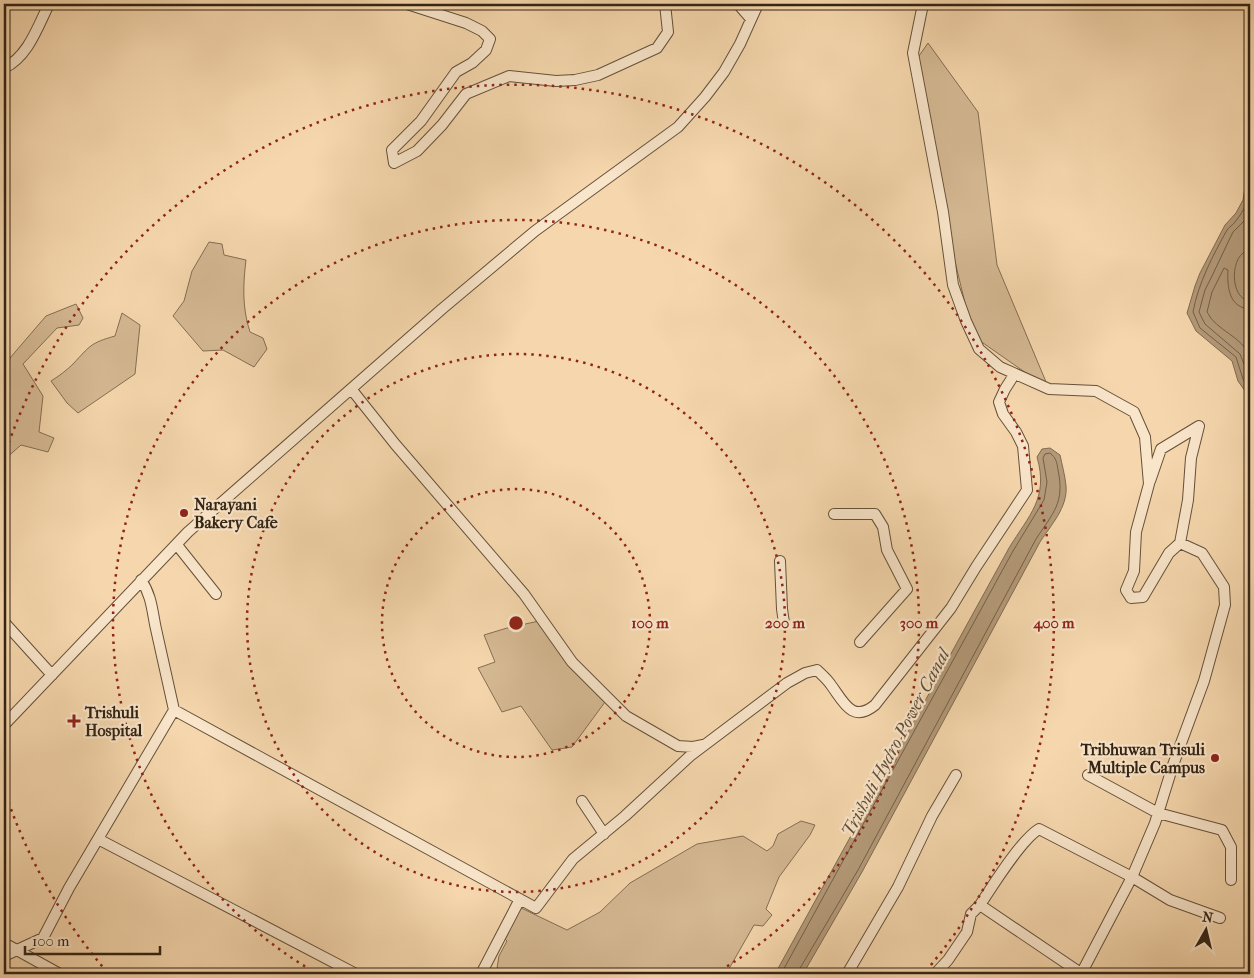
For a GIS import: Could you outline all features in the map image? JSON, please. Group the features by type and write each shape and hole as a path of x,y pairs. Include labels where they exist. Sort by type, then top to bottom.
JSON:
{"street":[{"path":"4,68 14,63 29,44 49,4"},
{"path":"407,4 466,23 482,31 490,39 486,50 472,63 456,72 421,121 392,150 394,163 417,151 442,125 466,94 509,76 556,81 575,80 598,75 657,48 668,32 665,4"},
{"path":"738,4 751,19"},
{"path":"4,725 188,532 442,309 534,231 678,127 724,72 740,44 758,4"},
{"path":"923,4 913,53 943,212 953,285 966,321 979,349 1000,367 1014,375 1049,389 1096,391 1134,412 1145,436 1149,484"},
{"path":"174,710 536,908 573,859 662,783 690,756 786,683 805,673 818,670 830,683 846,708 856,712 863,712 875,705 951,608 1027,490 1023,446 1003,414 999,402 1005,388 1014,375"},
{"path":"352,390 524,594 578,669 626,716 670,742 678,746 693,747 707,744"},
{"path":"1199,426 1192,458 1188,500 1180,543 1169,553 1143,597 1132,598 1126,590 1134,570 1136,532 1149,484 1161,449 1199,426"},
{"path":"834,514 875,514 884,527 887,550 907,589 860,642"},
{"path":"980,905 1081,974 1132,877 1158,813 1173,765 1204,681 1225,605 1224,587 1202,553 1180,543"},
{"path":"177,545 216,594"},
{"path":"780,561 784,623"},
{"path":"4,956 44,938 68,888 174,710 155,626 153,607 147,589 141,580"},
{"path":"4,622 52,675"},
{"path":"847,974 898,887 932,816 956,775"},
{"path":"1088,775 1158,813 1222,830 1230,846 1231,880"},
{"path":"582,802 604,834"},
{"path":"935,974 948,960 967,932 971,914 980,905 996,880 1022,847 1040,829 1132,877 1170,900 1220,918"},
{"path":"98,838 356,974"},
{"path":"481,974 520,899"},
{"path":"4,943 60,974"},
{"path":"841,974 854,963"}],"shaded area":[{"path":"928,43 978,112 997,265 1049,389 973,336 943,212 914,63"},
{"path":"209,242 222,244 224,255 246,260 244,296 247,323 250,332 263,338 267,349 254,367 223,350 203,351 173,316 184,301 192,271"},
{"path":"76,304 83,318 79,325 57,328 23,364 43,396 39,432 54,438 48,452 21,445 4,460 4,365 46,316"},
{"path":"122,313 140,325 135,374 78,413 67,403 51,381 91,346 115,336"},
{"path":"539,621 569,664 605,702 572,747 552,750 521,706 502,712 478,668 495,662 484,635"},
{"path":"801,821 815,825 810,835 779,877 766,909 772,915 763,926 754,925 726,974 512,974 510,971 497,968 499,956 507,941 503,937 519,907 567,930 600,912 630,883 697,844 743,836 767,851 773,846 778,834"}],"water":[{"path":"1250,170 1250,251 1246,279 1250,294 1250,398 1238,381 1232,361 1196,331 1187,313 1200,273 1225,225 1236,213 1243,200 1246,180"},
{"path":"1050,448 1060,455 1066,482 1066,494 1058,516 1040,542 862,872 803,974 775,974 1009,548 1030,516 1039,495 1040,471 1037,457 1042,449"}],"place":[{"name":"Narayani Bakery Cafe","path":"184,513"},
{"name":"Trishuli Hospital","path":"74,721"},
{"name":"Tribhuwan Trisuli Multiple Campus","path":"1215,758"}],"water label":[{"name":"Trishuli Hydro Power Canal","path":"896,743"}]}
